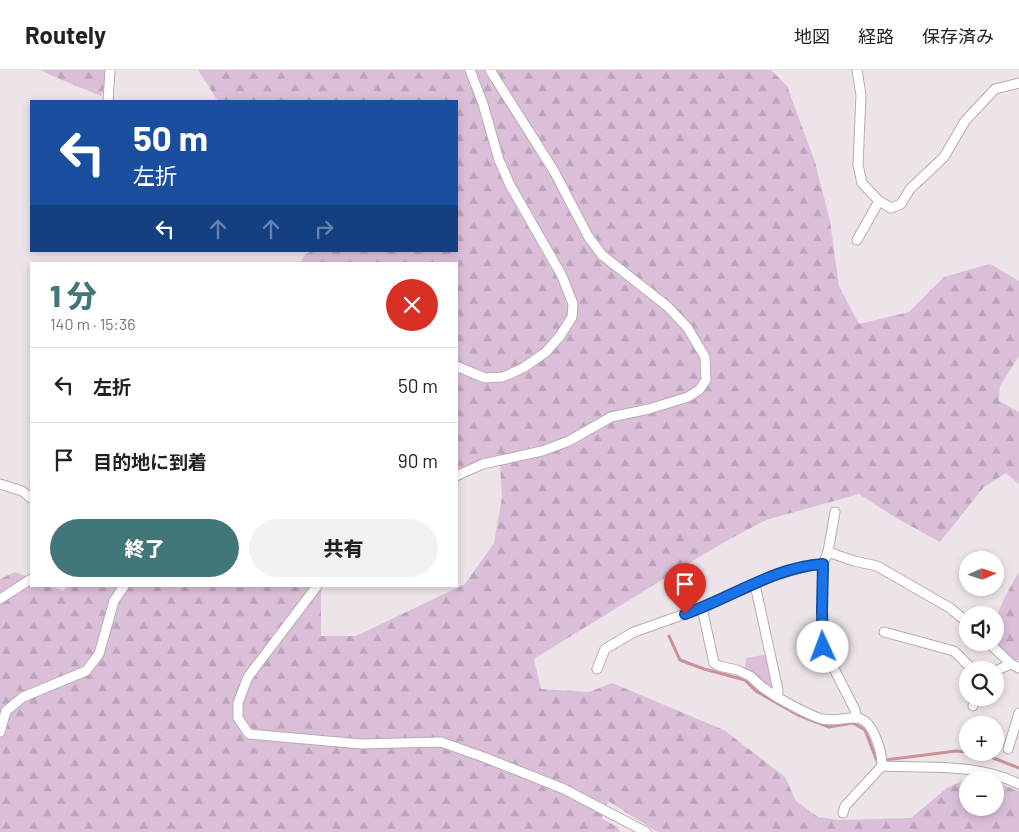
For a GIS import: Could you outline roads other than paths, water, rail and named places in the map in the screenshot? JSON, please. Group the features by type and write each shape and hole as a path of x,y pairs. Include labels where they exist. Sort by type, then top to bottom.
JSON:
{"street":[{"path":"108,100 110,70"},
{"path":"458,367 485,378 503,377 523,368 546,352 560,336 572,317 573,304 562,276 510,185 499,160 483,104 470,70"},
{"path":"458,475 483,464 542,451 569,441 611,417 649,409 688,397 699,390 706,380 705,357 686,327 667,306 602,256 588,236 554,171 490,70"},
{"path":"857,70 861,95 858,165 862,183 879,201 890,208 901,204 910,189 944,157 965,121 995,88 1019,83"},
{"path":"858,240 879,201"},
{"path":"0,484 22,491 30,497"},
{"path":"835,512 828,552 823,564 823,647 855,710 856,718"},
{"path":"828,552 854,561 877,566 950,608 959,616"},
{"path":"597,669 605,649 634,632 702,608 770,577 811,565 823,564"},
{"path":"0,599 30,580"},
{"path":"753,584 756,589 778,690 777,696"},
{"path":"0,732 6,711 23,697 86,671 98,654 114,600 123,587"},
{"path":"316,587 248,677 238,703 238,718 249,734 361,744 441,742 564,789 646,832"},
{"path":"702,608 714,662 719,666 737,670 750,676 762,687 802,711 836,721 856,718 863,719 871,727 882,756 882,766 845,806 843,813"},
{"path":"884,632 954,651 964,661"},
{"path":"998,651 1015,666"},
{"path":"1008,749 1019,713"},
{"path":"882,766 949,766 1007,778 1019,784"},
{"path":"625,822 627,832"}],"waterway":[{"path":"669,636 680,660 704,669 745,680 756,691 798,715 829,727 853,723 865,730 877,761 959,751"},
{"path":"1001,761 1019,768"}]}
